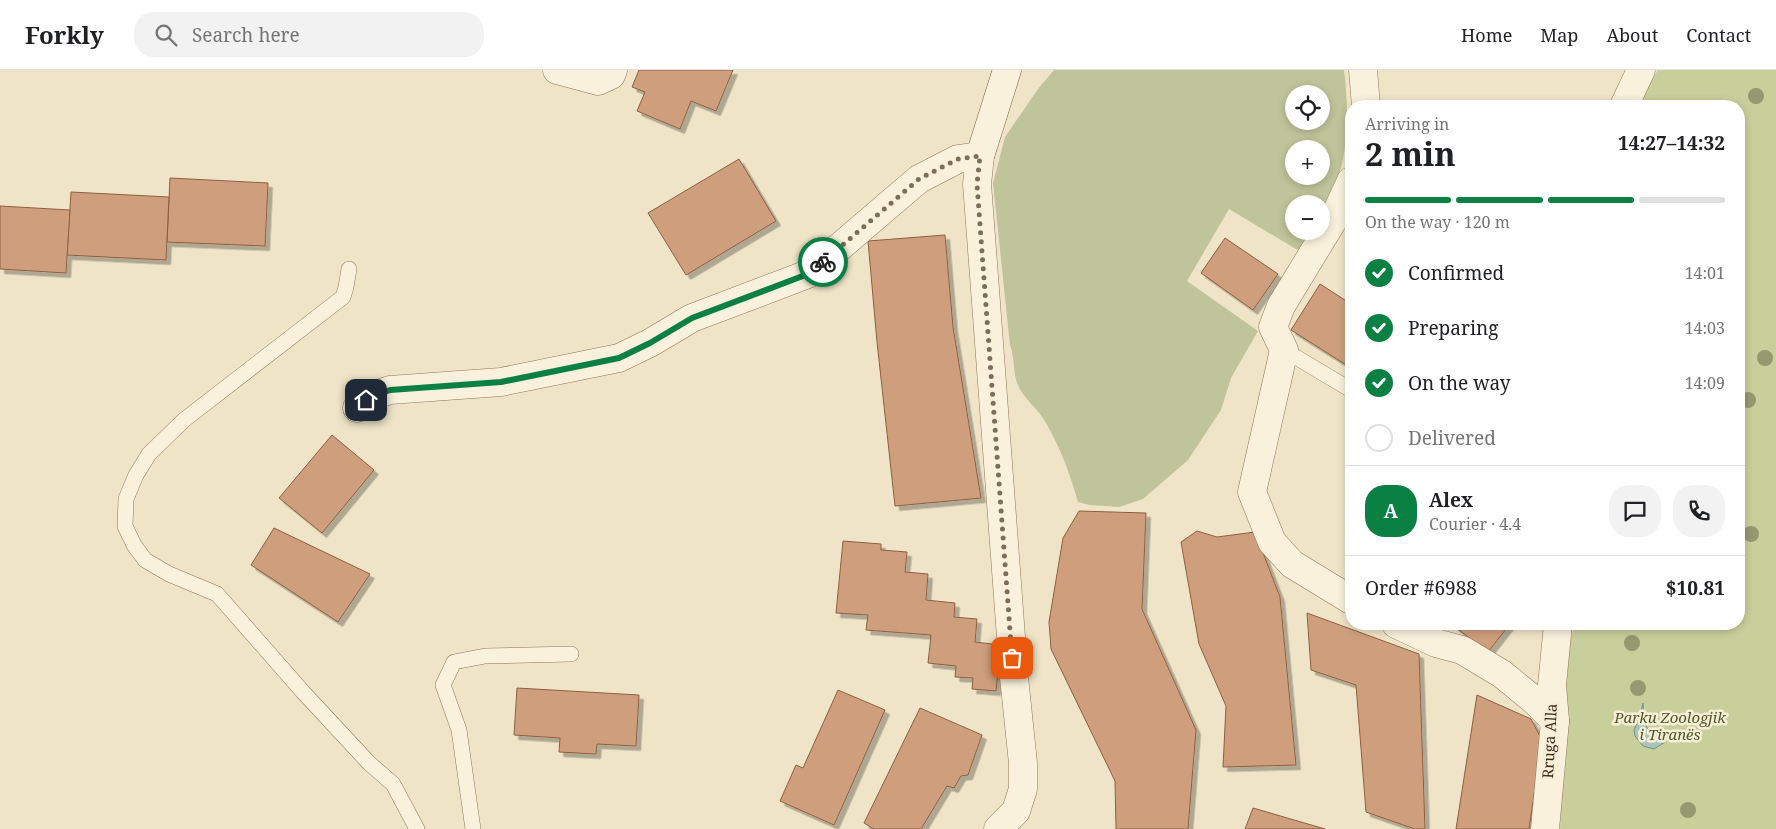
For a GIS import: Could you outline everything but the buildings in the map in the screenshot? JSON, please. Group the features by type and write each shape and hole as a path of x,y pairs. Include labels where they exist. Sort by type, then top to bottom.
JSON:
{"street":[{"path":"557,70 598,81 611,76 613,70"},
{"path":"998,829 1016,811 1022,789 1022,764 977,184 980,156 1007,70"},
{"path":"1363,70 1366,100"},
{"path":"1627,100 1641,70"},
{"path":"357,408 375,395 390,390 501,382 619,358 650,343 692,318 808,274 919,179 958,159 980,156"},
{"path":"1345,194 1332,222 1281,306 1273,327 1284,350 1252,492 1272,542 1292,564 1345,596"},
{"path":"1409,630 1436,643 1462,650 1502,674 1535,701 1555,721"},
{"name":"Rruga Alla","path":"1545,829 1555,721 1552,685 1557,630"}],"lane":[{"path":"349,269 343,297 184,420 149,454 136,475 126,499 125,526 134,545 145,560 169,574 217,594 303,692 345,734 369,763 393,784 417,829"},
{"path":"1284,350 1345,386"},
{"path":"473,829 459,730 443,685 454,662 485,656 571,654"}],"green space":[{"path":"1054,70 1344,70 1346,100 1345,148 1341,168 1330,195 1285,195 1285,240 1308,240 1301,252 1229,209 1187,281 1258,331 1231,378 1221,410 1188,460 1143,499 1119,507 1090,505 1078,502 1065,462 1056,442 1043,418 1023,394 1017,383 1010,345 993,183 1005,137 1038,89"},
{"name":"Parku Zoologjik i Tiranës","path":"1658,70 1776,70 1776,829 1560,829 1564,700 1573,630 1745,630 1745,100 1639,100"}],"water":[{"path":"1643,703 1644,722 1648,729 1665,742 1654,749 1643,746 1635,736 1634,730 1640,717"}],"way so far":[{"path":"823,262 919,179 958,159 980,156 977,184 1012,658"}],"route":[{"path":"366,400 390,390 501,382 619,358 650,343 692,318 808,274 823,262"}]}
